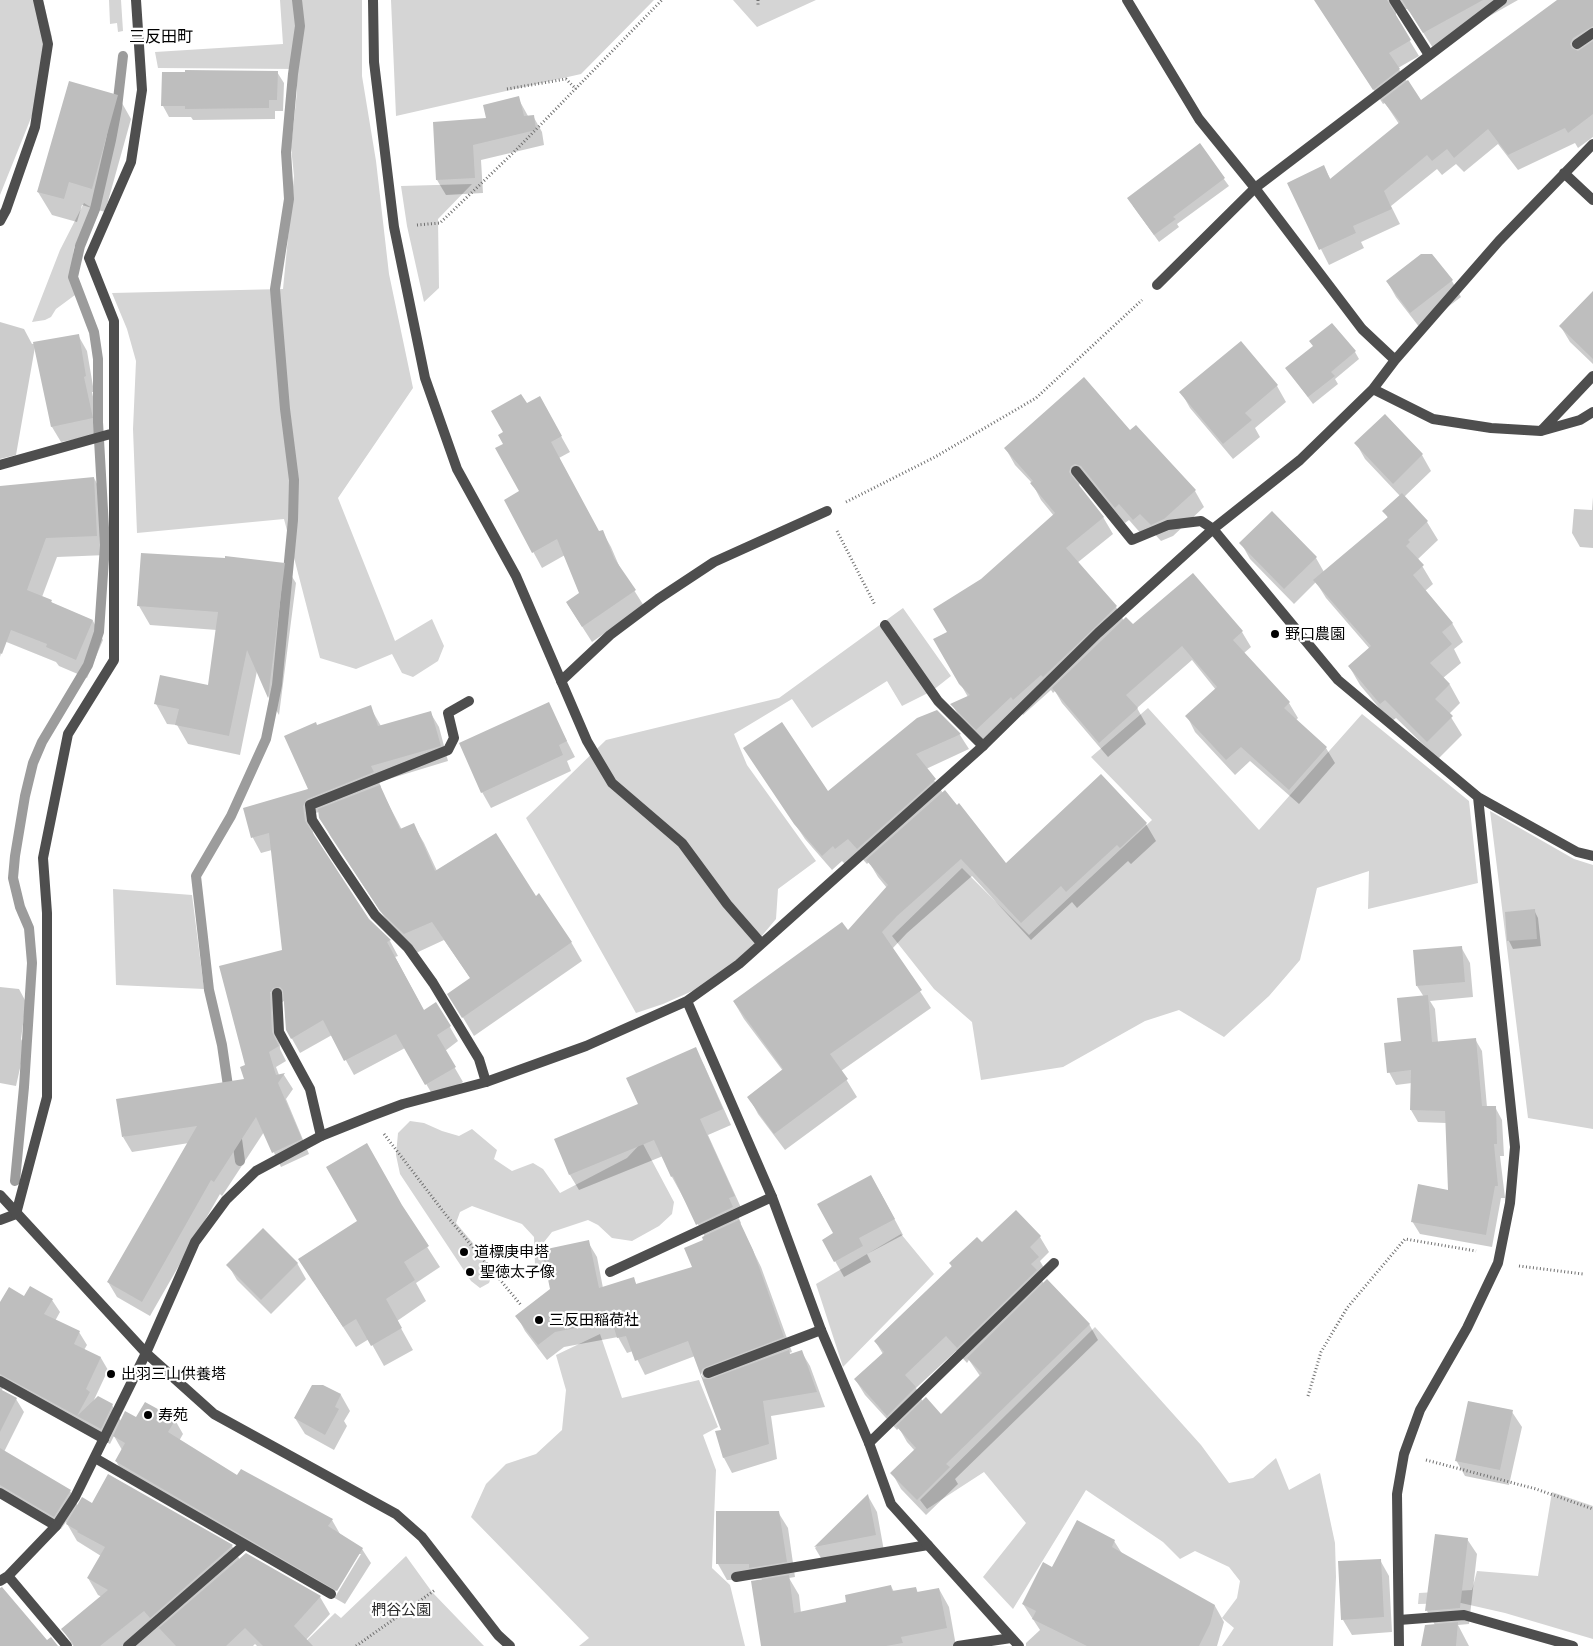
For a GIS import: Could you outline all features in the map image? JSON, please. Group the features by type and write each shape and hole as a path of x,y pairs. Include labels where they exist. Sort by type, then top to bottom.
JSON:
{"street":[{"path":"0,221 6,210 35,127 48,44 38,0"},
{"path":"16,1214 47,1097 47,913 43,858 68,734 114,660 114,321 89,258 131,162 142,90 136,0"},
{"path":"373,0 374,62 394,227 425,378 457,469 516,576 587,741 612,783 682,843 727,904 761,943"},
{"path":"1127,0 1199,119 1255,188 1362,329 1395,360"},
{"path":"1394,0 1429,55"},
{"path":"1157,285 1255,188 1502,0"},
{"path":"1577,44 1593,33"},
{"path":"68,1646 4,1578 56,1526 75,1497 146,1353 195,1242 226,1200 256,1171 321,1136 403,1104 486,1082 586,1046 687,1001 739,964 983,746 1098,633 1213,529 1300,460 1373,389 1395,360 1499,241 1593,144"},
{"path":"1564,174 1593,200"},
{"path":"1541,431 1593,376"},
{"path":"1373,389 1433,419 1491,428 1541,431 1580,420 1593,412"},
{"path":"0,465 114,433"},
{"path":"1076,471 1132,540 1168,525 1201,522 1213,529 1338,680 1478,797 1577,852 1593,856"},
{"path":"561,681 610,635 658,599 714,562 827,511"},
{"path":"885,625 938,701 983,746"},
{"path":"469,700 448,713 454,738 448,750 310,805 312,820 376,915 408,948 433,983 479,1059 486,1082"},
{"path":"1399,1646 1397,1494 1404,1454 1420,1410 1467,1328 1498,1263 1510,1203 1515,1147 1478,797"},
{"path":"277,993 279,1032 310,1089 321,1136"},
{"path":"687,1001 772,1197 821,1330 869,1443 891,1504 1019,1646"},
{"path":"0,1195 146,1353 214,1414 396,1514 422,1537 498,1635 510,1646"},
{"path":"610,1272 772,1197"},
{"path":"0,1220 16,1214"},
{"path":"869,1443 1054,1263"},
{"path":"708,1373 821,1330"},
{"path":"0,1381 104,1439"},
{"path":"95,1458 330,1594"},
{"path":"0,1494 56,1526"},
{"path":"128,1646 244,1544"},
{"path":"736,1577 928,1544"},
{"path":"1399,1620 1464,1615 1573,1646"},
{"path":"958,1646 1011,1638"}],"path":[{"path":"394,227 440,222 513,153 662,0"},
{"path":"506,89 566,80 576,89"},
{"path":"885,625 827,511 927,461 1036,398 1157,285"},
{"path":"390,1141 446,1215 521,1305"},
{"path":"1308,1396 1321,1352 1347,1308 1405,1239 1474,1249 1498,1263 1583,1274"},
{"path":"1404,1454 1536,1489 1593,1509"},
{"path":"356,1646 408,1610 452,1576"}],"green space":[{"path":"0,0 43,0 52,37 37,103 0,195"},
{"path":"109,0 121,0 123,31 118,32 117,23 110,24"},
{"path":"280,0 362,0 362,76 376,161 389,274 413,388 338,498 395,641 432,619 444,646 438,661 413,677 402,673 392,654 356,669 320,658 284,519 137,533 133,429 136,361 127,329 112,293 283,289 294,176 291,147 297,92 297,69 158,68 155,52 283,44"},
{"path":"391,0 654,0 581,74 396,116"},
{"path":"733,0 816,0 757,27"},
{"path":"472,184 438,219 439,288 424,302 407,226 401,186"},
{"path":"84,203 92,208 74,248 70,278 75,295 56,309 51,317 32,322 60,250"},
{"path":"903,608 951,676 932,691 902,706 887,681 812,728 792,699 734,734 747,765 816,861 778,889 776,919 744,957 697,989 663,1004 636,1013 526,818 606,740 779,698"},
{"path":"1148,708 1259,830 1362,714 1469,801 1478,883 1368,909 1369,871 1317,888 1300,960 1269,996 1224,1037 1179,1010 1145,1021 1063,1067 981,1080 972,1022 934,989 892,936 962,868 1029,935 1152,820 1091,757"},
{"path":"1490,811 1574,859 1593,865 1593,1129 1528,1118"},
{"path":"113,889 192,895 204,989 116,985"},
{"path":"410,1121 424,1123 459,1136 472,1129 497,1150 494,1159 512,1171 533,1163 543,1169 560,1193 627,1158 642,1142 674,1202 672,1214 659,1226 632,1241 612,1238 598,1225 588,1220 552,1232 544,1242 550,1265 546,1270 535,1266 534,1237 522,1224 472,1206 460,1212 456,1223 483,1255 492,1275 489,1283 480,1288 471,1281 400,1174 396,1155 398,1133"},
{"path":"901,1234 934,1274 843,1367 816,1284"},
{"path":"1095,1327 1201,1445 1229,1483 1253,1478 1276,1458 1289,1490 1320,1473 1335,1543 1336,1577 1333,1646 1222,1646 1234,1628 1222,1618 1237,1598 1240,1581 1229,1567 1195,1551 1180,1559 1163,1542 1086,1490 1013,1609 983,1577 1026,1523 984,1472 927,1509 920,1500"},
{"path":"600,1334 622,1398 699,1380 718,1427 703,1435 716,1470 712,1568 730,1585 745,1646 579,1646 589,1638 471,1517 486,1484 506,1464 536,1454 562,1430 566,1390 556,1355"},
{"path":"1552,1492 1593,1506 1593,1639 1505,1613 1461,1603 1418,1604 1419,1593 1472,1590 1477,1571 1538,1576"},
{"name":"椚谷公園","path":"406,1556 432,1592 484,1646 301,1646 335,1613 341,1618"}],"building":[{"path":"1314,0 1387,0 1411,40 1389,53 1400,69 1373,90"},
{"path":"1402,0 1483,0 1423,33"},
{"path":"1557,0 1593,0 1593,26 1573,38 1570,44 1572,48 1578,51 1593,41 1593,114 1568,133 1565,128 1508,155 1488,129 1454,158 1447,149 1432,161 1427,155 1384,191 1392,209 1353,226 1356,233 1319,250 1287,183 1324,165 1330,179 1400,122 1382,100 1408,80 1421,100"},
{"path":"185,70 278,71 277,100 269,100 269,108 185,109 185,106 161,106 162,72 185,72"},
{"path":"69,81 118,95 92,189 69,182 64,199 37,192"},
{"path":"519,96 524,116 534,115 536,130 473,145 475,178 436,180 433,122 486,118 483,105"},
{"path":"1200,143 1225,178 1173,217 1176,219 1154,235 1127,198"},
{"path":"1421,254 1432,254 1453,280 1410,313 1386,281"},
{"path":"1593,291 1593,359 1559,326"},
{"path":"1332,323 1356,351 1331,372 1335,376 1308,397 1285,368 1313,346 1309,341"},
{"path":"79,334 86,376 84,377 93,418 51,427 33,342"},
{"path":"1241,341 1278,385 1245,413 1252,420 1223,444 1179,392"},
{"path":"1084,377 1130,430 1136,425 1196,490 1164,519 1151,525 1140,514 1133,520 1119,504 1115,508 1081,466 1075,464 1071,466 1069,472 1104,517 1066,548 1117,606 1043,677 1041,675 1013,700 1011,697 976,730 950,704 970,695 959,684 933,639 947,632 933,609 981,579 1055,513 1030,483 1033,481 1004,448"},
{"path":"521,394 527,403 540,396 562,436 551,442 599,531 603,530 614,558 636,590 582,627 566,602 579,593 557,539 532,553 504,500 519,491 495,448 503,444 498,435 503,432 491,411"},
{"path":"1385,414 1423,454 1393,484 1354,443"},
{"path":"94,477 97,536 46,538 27,590 93,620 76,660 46,647 47,644 11,630 2,654 0,653 0,486"},
{"path":"1402,493 1428,521 1408,540 1410,542 1406,546 1424,565 1413,575 1453,623 1442,632 1452,644 1430,663 1450,684 1435,699 1453,716 1427,742 1385,700 1380,704 1348,666 1371,646 1313,580 1388,517 1382,511"},
{"path":"1272,511 1317,557 1284,589 1239,543"},
{"path":"141,553 225,558 225,556 285,563 268,698 247,650 229,736 175,725 179,709 154,704 160,675 208,685 218,612 137,606"},
{"path":"1193,573 1243,631 1233,640 1290,702 1284,708 1327,747 1289,790 1241,747 1226,760 1185,716 1217,687 1182,646 1126,695 1138,708 1099,743 1052,688 1126,617 1133,624"},
{"path":"549,702 567,741 559,745 563,755 481,793 459,743"},
{"path":"371,705 378,726 431,711 441,746 371,766 374,772 307,799 303,806 305,821 369,919 391,940 387,942 424,1010 436,1002 451,1026 437,1035 456,1067 425,1085 396,1034 344,1061 323,1020 291,1039 286,1030 283,990 280,987 273,988 270,993 272,1032 279,1046 269,1052 276,1075 285,1073 278,1083 302,1139 272,1153 256,1117 214,1182 211,1180 142,1302 107,1282 197,1126 122,1137 116,1099 244,1079 240,1067 245,1065 219,966 282,950 269,833 251,838 243,808 308,789 284,736 316,722 317,725"},
{"path":"937,710 961,734 916,754 936,779 857,849 848,839 835,849 833,846 822,856 794,824 743,748 782,722 828,791 917,718"},
{"path":"1101,774 1147,823 1120,848 1117,845 1066,892 1061,886 1021,923 961,859 897,916 882,932 922,990 830,1054 848,1079 774,1134 747,1097 783,1069 733,1001 842,922 848,930 888,885 866,860 945,790 957,805 959,803 1006,863"},
{"path":"380,785 400,829 414,823 435,871 496,833 536,896 539,893 572,942 462,1018 447,994 470,978 432,922 404,934 380,911 319,818 318,809"},
{"path":"1535,909 1537,939 1507,941 1505,912"},
{"path":"1462,946 1465,982 1416,986 1413,950"},
{"path":"1428,995 1432,1042 1476,1038 1482,1106 1496,1106 1497,1144 1494,1144 1498,1186 1495,1186 1486,1235 1411,1222 1418,1184 1448,1190 1445,1111 1410,1110 1411,1070 1387,1073 1384,1043 1401,1041 1397,998"},
{"path":"696,1047 723,1109 700,1119 735,1196 729,1198 733,1207 696,1225 654,1140 569,1175 554,1139 638,1104 626,1078"},
{"path":"367,1143 402,1205 429,1246 404,1262 415,1280 386,1299 402,1328 371,1346 356,1319 343,1327 298,1259 357,1221 326,1167"},
{"path":"871,1175 895,1219 859,1238 863,1246 834,1262 822,1240 833,1233 817,1204"},
{"path":"1016,1210 1041,1236 1030,1247 1039,1257 1031,1264 1037,1270 957,1348 946,1336 905,1375 916,1387 887,1416 854,1379 884,1352 874,1341 952,1266 949,1263 977,1237 982,1242"},
{"path":"739,1220 753,1250 784,1337 706,1367 702,1369 701,1375 704,1379 710,1379 789,1350 790,1354 802,1350 817,1392 763,1401 769,1444 723,1458 715,1431 721,1430 688,1341 635,1361 626,1336 617,1338 612,1321 555,1332 538,1345 515,1316 550,1289 542,1250 589,1240 599,1288 634,1277 636,1284 692,1267 684,1248 703,1240 702,1237"},
{"path":"263,1228 298,1263 261,1300 226,1265"},
{"path":"1047,1279 1090,1324 946,1464 950,1467 917,1500 890,1473 916,1448 896,1426 926,1397 941,1414 982,1373 967,1358"},
{"path":"30,1286 53,1299 44,1314 80,1331 74,1344 101,1357 86,1389 90,1392 77,1416 0,1374 0,1302 9,1287 24,1296"},
{"path":"312,1385 323,1385 341,1394 335,1407 339,1409 325,1435 294,1418"},
{"path":"0,1389 17,1398 0,1432"},
{"path":"98,1396 113,1404 101,1429 77,1416"},
{"path":"1468,1401 1513,1410 1500,1470 1455,1461"},
{"path":"145,1402 176,1419 168,1432 237,1475 241,1469 333,1519 328,1526 363,1548 337,1591 115,1461 125,1443 113,1436 125,1411 136,1417"},
{"path":"0,1448 71,1490 54,1517 0,1485"},
{"path":"108,1474 233,1545 150,1618 144,1611 100,1646 74,1646 61,1629 108,1590 87,1578 105,1547 66,1524 82,1497 92,1503"},
{"path":"868,1494 876,1535 814,1547"},
{"path":"716,1511 779,1511 787,1562 749,1568 749,1564 716,1564"},
{"path":"1077,1520 1115,1540 1112,1547 1215,1605 1210,1624 1199,1646 1087,1646 1032,1619 1036,1611 1022,1604 1043,1562 1052,1567"},
{"path":"1435,1534 1468,1538 1460,1608 1425,1611"},
{"path":"246,1553 321,1596 294,1626 313,1646 263,1646 245,1628 226,1646 176,1646 159,1628"},
{"path":"1381,1559 1384,1617 1341,1620 1338,1561"},
{"path":"789,1575 794,1613 846,1602 845,1595 891,1585 892,1591 916,1587 917,1592 939,1588 947,1628 901,1637 903,1643 886,1646 761,1646 751,1581"},
{"path":"2,1587 47,1640 51,1637 58,1646 0,1646 0,1588"},
{"path":"1458,1622 1456,1646 1421,1646 1425,1625"}],"waterway":[{"path":"229,1093 222,1045 209,990 196,876 231,816 266,739 277,685 293,520 294,480 285,409 275,289 289,199 286,152 293,74 300,26 297,0"},
{"path":"15,1181 24,1087 32,963 29,928 20,907 13,878 15,856 25,796 33,763 42,742 88,665 99,632 105,545 98,422 98,359 94,332 73,277 80,246 95,209 111,140 123,56"},
{"path":"236,1132 240,1161"}],"place":[{"name":"野口農園","path":"1275,634"},
{"name":"道標庚申塔","path":"464,1252"},
{"name":"聖徳太子像","path":"470,1272"},
{"name":"三反田稲荷社","path":"539,1320"},
{"name":"出羽三山供養塔","path":"111,1374"},
{"name":"寿苑","path":"148,1415"}],"district":[{"name":"三反田町","path":"161,37"}]}
